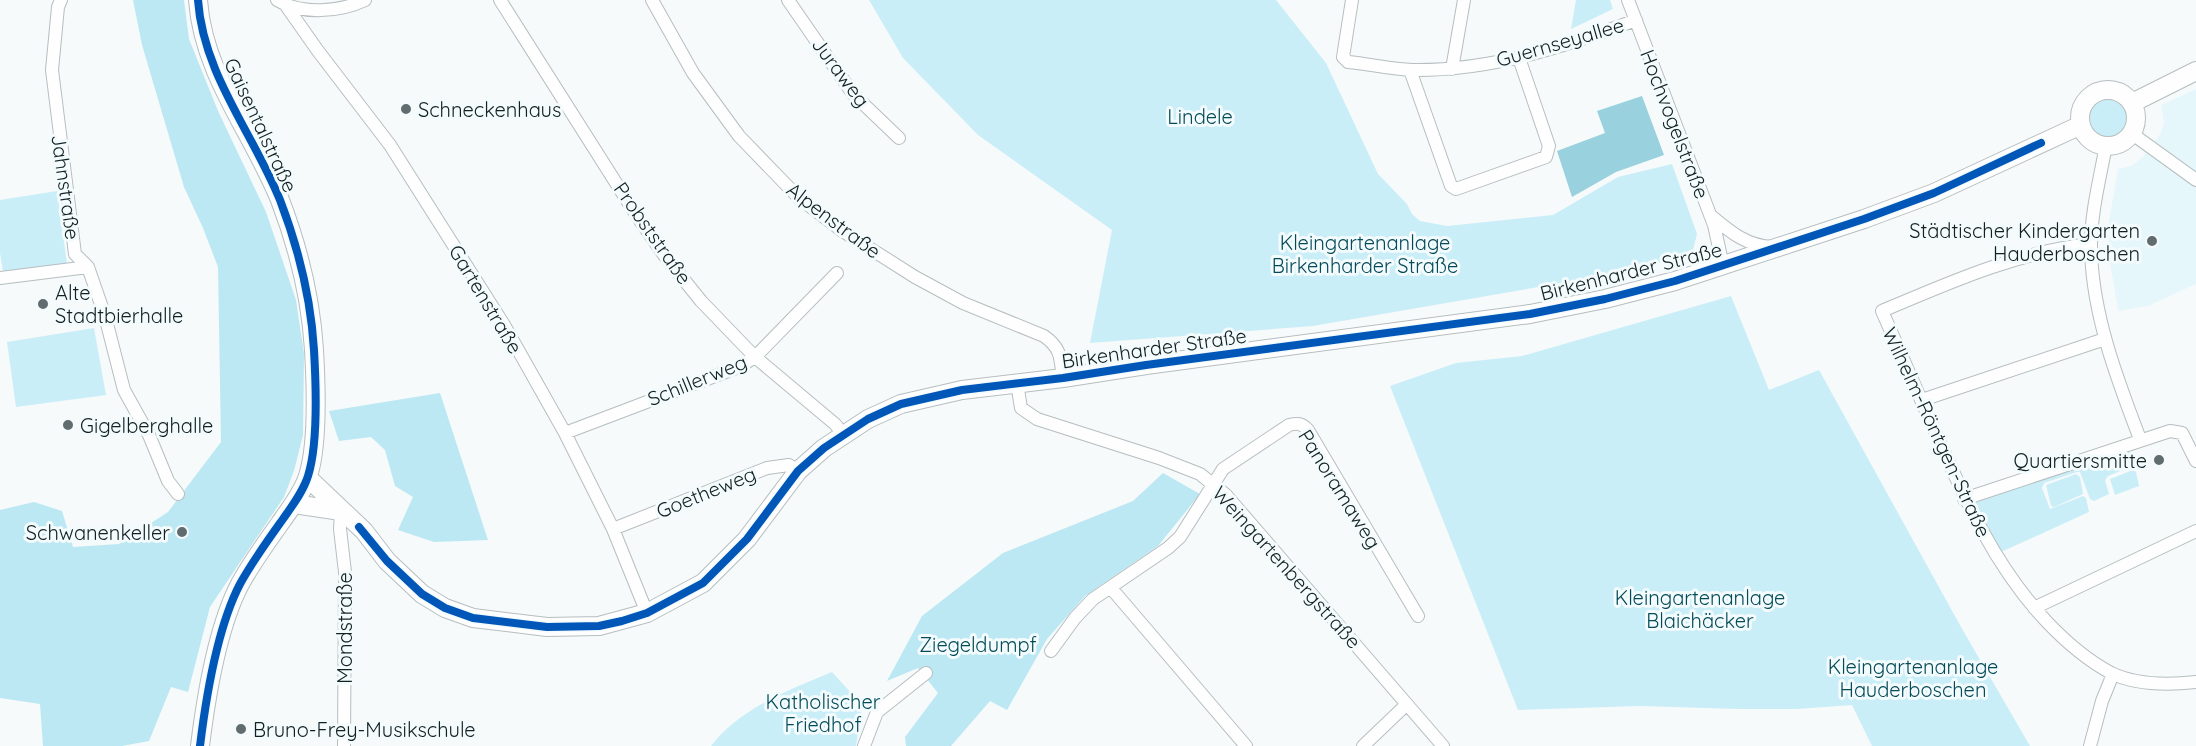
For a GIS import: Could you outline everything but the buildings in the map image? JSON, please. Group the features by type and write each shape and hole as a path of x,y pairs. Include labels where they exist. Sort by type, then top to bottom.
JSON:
{"main road":[{"name":"Gaisentalstraße","path":"198,0 203,36 233,108 279,200 305,285 314,349 313,455 308,478 294,504 241,583 231,604 213,671 200,746"},
{"path":"2132,103 2196,71"},
{"path":"2099,91 2117,92 2126,96 2132,103 2136,118 2131,133 2120,143 2106,145 2090,139 2081,125 2082,109 2091,95 2099,91"},
{"name":"Birkenharder Straße","path":"308,478 364,531 387,561 422,594 445,608 473,618 547,627 599,626 648,613 703,583 747,539 798,471 843,434 901,404 962,390 1530,314 1665,284 1780,247 1934,193 2081,125"},
{"path":"294,504 341,511"}],"street":[{"name":"Jahnstraße","path":"61,0 58,7 52,70 75,254 88,267 105,316 124,390 149,435 168,481 178,494"},
{"name":"Probststraße","path":"500,0 664,255 701,300 755,357 835,424 843,434"},
{"name":"Alpenstraße","path":"652,0 693,73 739,136 799,198 841,230 915,277 963,303 1044,336 1053,342 1060,353 1063,378"},
{"name":"Juraweg","path":"788,0 853,94 899,138"},
{"name":"Guernseyallee","path":"1352,0 1343,57 1348,62 1410,70 1452,69 1519,58 1573,43 1636,20"},
{"path":"1452,69 1464,0"},
{"name":"Hochvogelstraße","path":"1628,0 1709,214 1723,266"},
{"path":"282,3 322,10 360,1"},
{"name":"Gartenstraße","path":"282,3 390,145 504,326 565,433 614,529 648,613"},
{"path":"1410,70 1450,186 1456,189 1546,157 1549,146 1519,58"},
{"path":"2131,133 2196,180"},
{"path":"2106,145 2096,196 2091,244 2094,281 2105,339 2140,440"},
{"name":"Hochvogelstraße","path":"1709,214 1734,236 1760,246 1780,247"},
{"name":"Wilhelm-Röntgen-Straße","path":"2091,244 2065,247 2020,258 1882,311 1964,499 1998,559 2034,608 2061,636 2088,659 2113,674 2152,683 2196,682"},
{"path":"0,278 88,267"},
{"name":"Schillerweg","path":"565,433 739,367 755,357 837,273"},
{"path":"1922,400 2105,339"},
{"name":"Weingartenbergstraße","path":"1017,383 1021,408 1037,419 1159,458 1200,474 1226,495 1443,746"},
{"name":"Panoramaweg","path":"1213,484 1223,469 1288,425 1294,423 1304,426 1418,616"},
{"path":"1964,499 2170,430 2182,433 2196,461"},
{"name":"Goetheweg","path":"614,529 767,468 789,465 798,471"},
{"path":"1051,651 1075,618 1093,599 1168,548 1179,537 1213,484"},
{"name":"Mondstraße","path":"341,511 340,529 345,572 344,746"},
{"path":"2034,608 2196,531"},
{"path":"1111,588 1246,746"},
{"path":"864,746 877,712 926,673"},
{"path":"2090,746 2102,701 2113,674"},
{"path":"1363,746 1407,704"}],"shaded area":[{"name":"Städtischer Kindergarten Hauderboschen","path":"2196,89 2196,284 2148,306 2118,311 2109,256 2109,221 2118,169 2131,166 2143,157 2160,134 2164,123 2161,105"},
{"path":"1642,96 1664,155 1616,172 1572,197 1557,151 1605,133 1597,111"}],"green space":[{"path":"133,0 184,0 189,39 218,111 266,212 296,300 304,354 303,435 294,471 284,497 210,607 188,692 171,687 149,741 122,746 43,746 40,704 0,698 0,510 34,502 62,511 73,547 119,544 168,512 221,442 218,267 184,187 142,45"},
{"path":"869,0 1276,0 1326,63 1378,174 1420,221 1447,226 1553,215 1618,177 1672,164 1697,234 1693,250 1682,257 1575,284 1574,281 1313,326 1090,343 1112,230 978,135 903,58"},
{"path":"1576,0 1610,0 1613,9 1571,29"},
{"path":"2107,97 2115,98 2121,103 2126,109 2126,125 2121,131 2115,136 2107,137 2099,136 2093,131 2088,125 2087,117 2088,109 2093,103 2099,98"},
{"path":"57,191 67,264 3,272 0,253 0,200"},
{"path":"1731,296 1769,390 1819,370 1961,627 2030,746 1872,746 1852,705 1797,709 1640,706 1518,710 1390,386 1456,363 1522,356"},
{"path":"94,328 106,395 16,407 7,342"},
{"path":"440,393 488,540 434,542 398,530 413,497 395,486 385,450 371,437 339,441 329,411"},
{"path":"2130,449 2133,466 2108,476 2105,480 2109,494 2094,501 2090,499 2080,472 2044,483 2042,488 2050,509 2083,496 2086,498 2089,512 2001,552 1975,505 1979,498"},
{"path":"2133,470 2136,472 2139,486 2115,495 2110,479"},
{"name":"Ziegeldumpf","path":"1163,473 1200,494 1158,546 1085,596 1047,639 1007,710 990,701 951,746 906,746 905,737 938,693 918,668 887,681 922,616 1003,553 1133,501"},
{"path":"2076,474 2080,477 2083,494 2054,507 2051,506 2046,485"},
{"name":"Katholischer Friedhof","path":"832,672 862,705 856,746 711,746 736,721 751,711 782,693"}],"cycle path":[{"path":"198,0 209,53 231,103 269,175 292,236 303,274 310,312 316,397 315,431 308,476 297,499 260,551 232,602 214,663 200,746"},
{"path":"359,527 387,561 422,594 445,608 473,618 547,627 599,626 622,621 647,613 703,583 747,539 798,471 824,448 868,419 901,404 962,390 1530,314 1605,299 1675,281 1864,219 1934,193 2041,143"}],"place":[{"name":"Schneckenhaus","path":"406,109"},
{"name":"Städtischer Kindergarten Hauderboschen","path":"2152,241"},
{"name":"Alte Stadtbierhalle","path":"43,304"},
{"name":"Gigelberghalle","path":"68,425"},
{"name":"Quartiersmitte","path":"2159,460"},
{"name":"Schwanenkeller","path":"182,532"},
{"name":"Bruno-Frey-Musikschule","path":"241,729"}],"park label":[{"name":"Lindele","path":"1200,116"},
{"name":"Kleingartenanlage Birkenharder Straße","path":"1365,254"},
{"name":"Kleingartenanlage Blaichäcker","path":"1700,608"},
{"name":"Kleingartenanlage Hauderboschen","path":"1913,678"}]}
